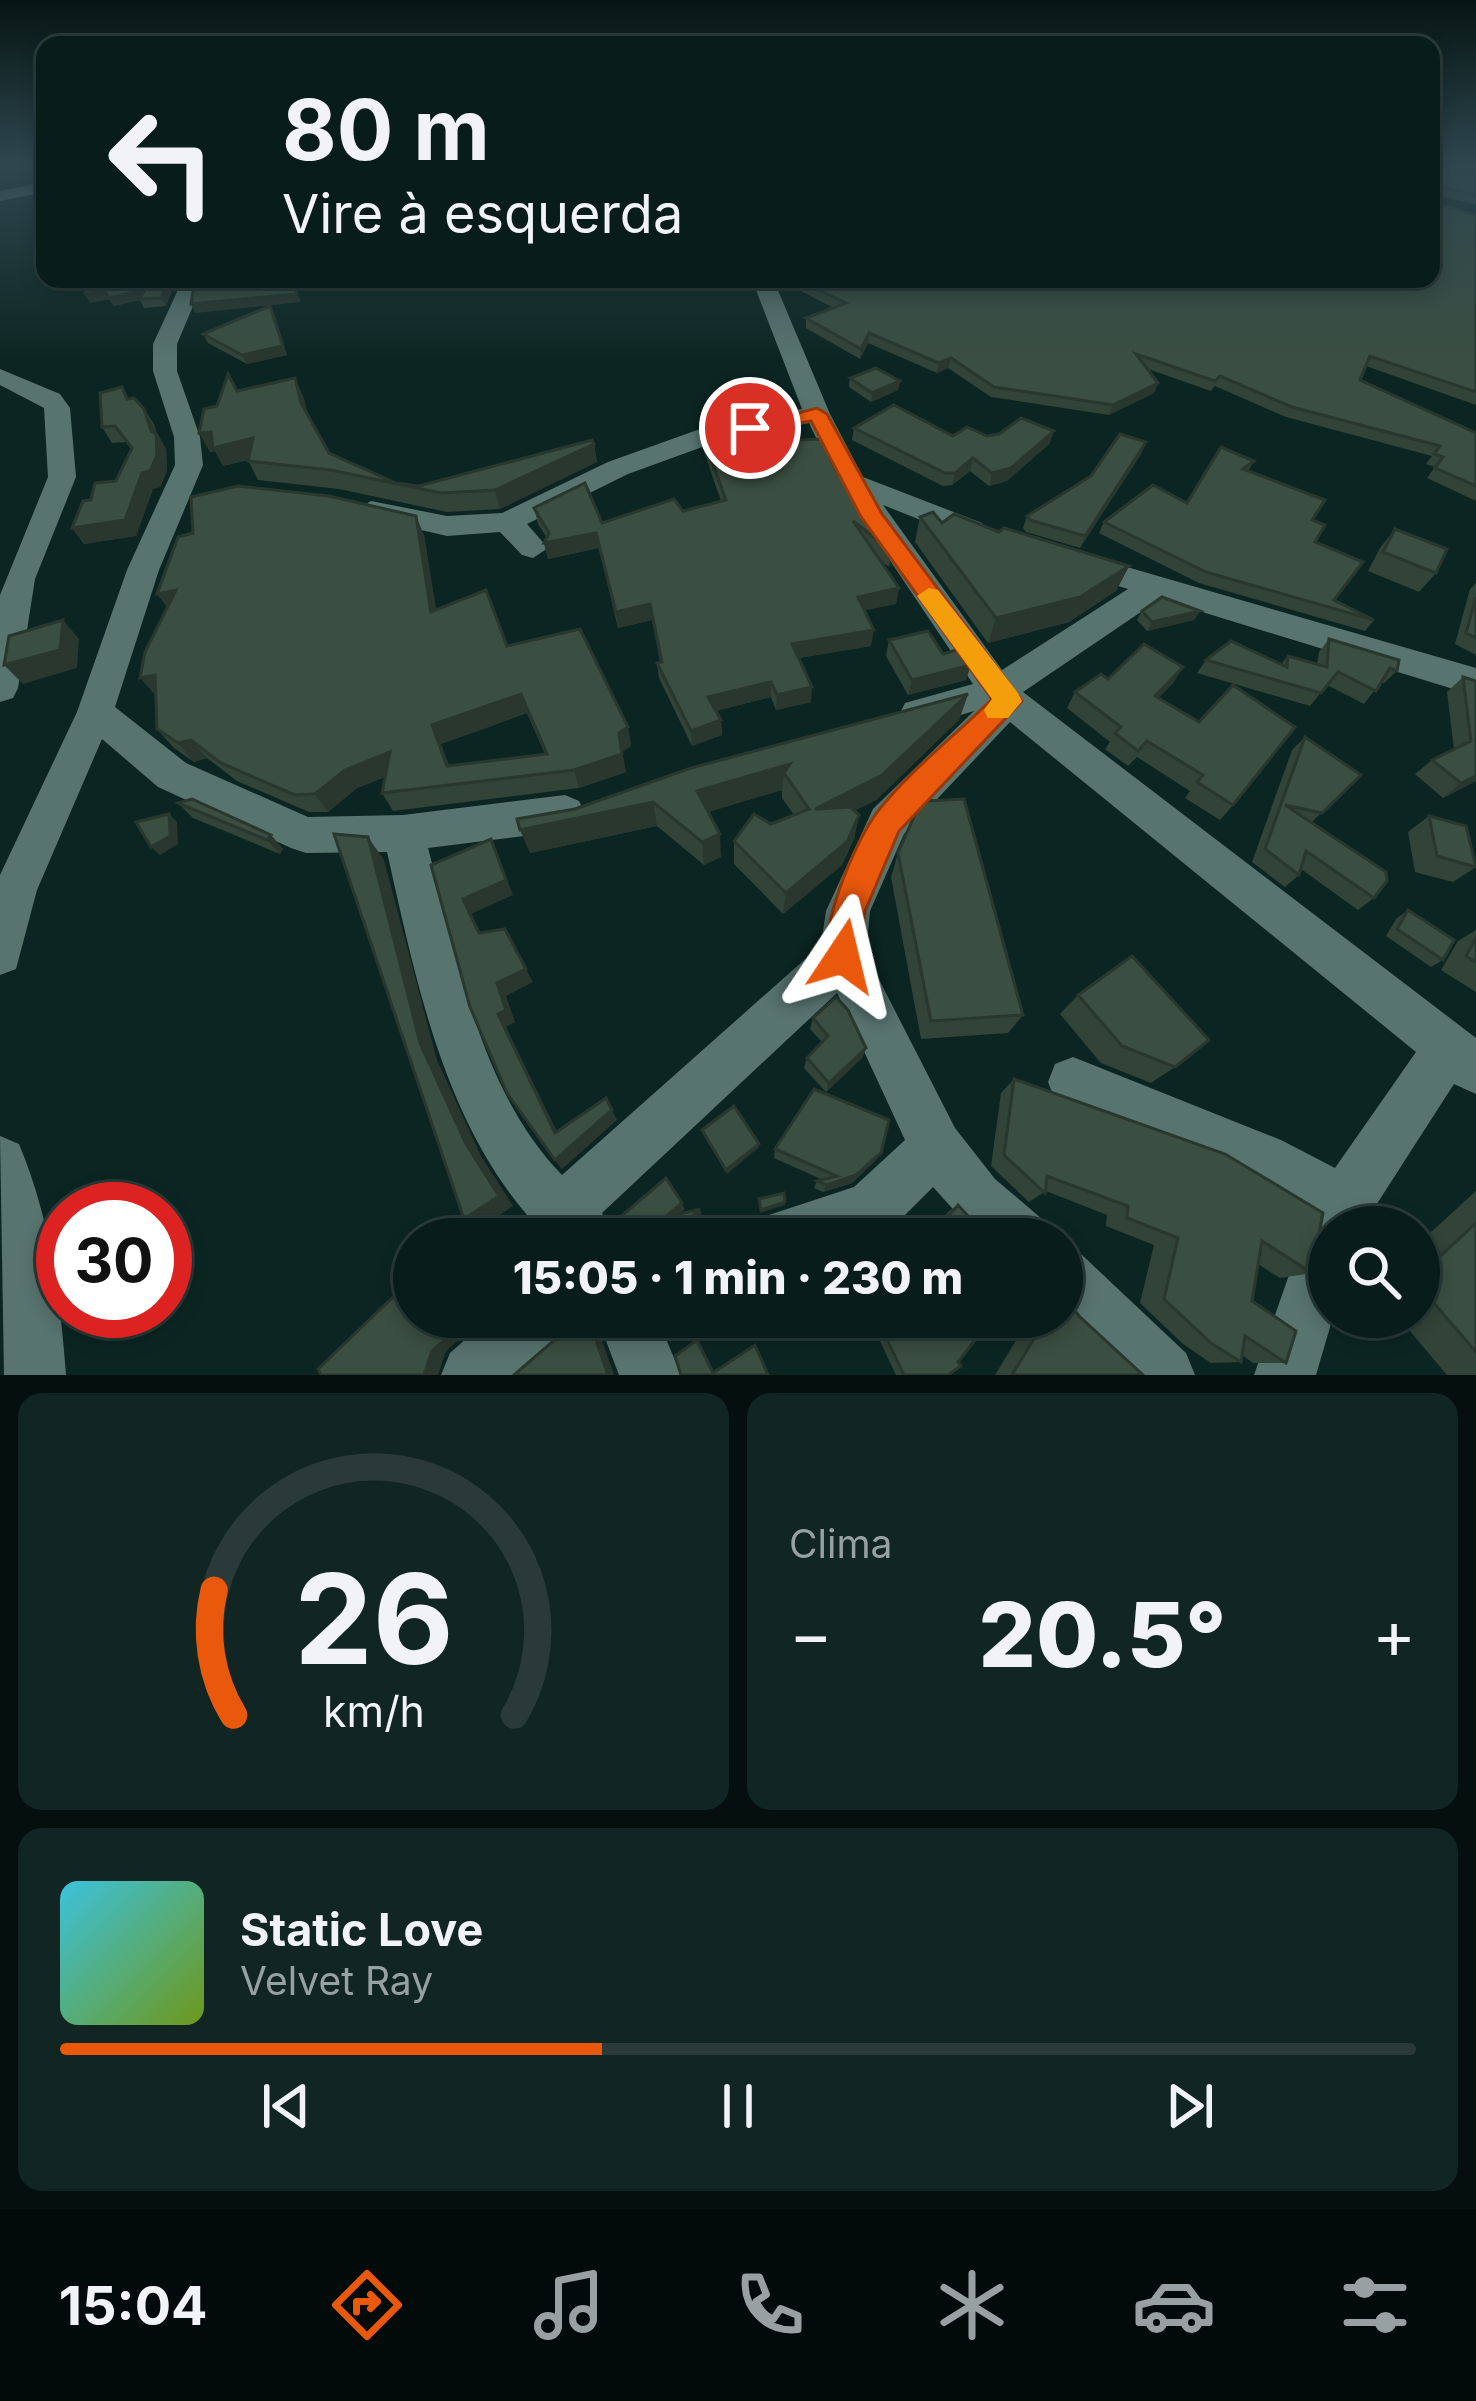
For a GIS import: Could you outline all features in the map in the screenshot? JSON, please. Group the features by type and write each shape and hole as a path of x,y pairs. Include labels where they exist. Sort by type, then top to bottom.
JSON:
{"street":[{"path":"0,953 7,886 95,712 143,570 194,486 188,437 165,371 165,344 188,288"},
{"path":"765,288 817,414 852,483 1003,696 1462,1059 1347,1206"},
{"path":"0,376 51,399 57,408 62,477 19,579 0,688"},
{"path":"339,502 447,526 507,522 618,468 710,435 817,414"},
{"path":"852,483 933,518 1006,539"},
{"path":"507,522 533,548"},
{"path":"1048,553 1476,682"},
{"path":"998,1218 976,1198 936,1147 843,956 848,911 888,822 1003,696 1153,588"},
{"path":"876,724 1003,696"},
{"path":"95,712 172,775 306,835 403,833 491,824 602,802"},
{"path":"403,833 452,1026 521,1170 570,1218"},
{"path":"582,1218 843,956"},
{"path":"1073,1082 1262,1159 1316,1206"},
{"path":"844,1218 870,1210 936,1147"},
{"path":"0,1163 30,1281 35,1375"},
{"path":"1083,1296 1164,1375"},
{"path":"1285,1375 1308,1305"},
{"path":"472,1375 513,1338"},
{"path":"635,1338 650,1375"}],"building":[{"path":"1440,230 1476,230 1476,392 1370,356 1360,380 1476,433 1476,486 1435,468 1443,457 1434,454 1440,446 1292,407 1220,376 1215,381 1136,354 1158,383 1113,405 994,387 951,358 939,363 869,333 861,349 806,318 846,303 815,288 1440,288"},
{"path":"84,288 165,288 161,298 139,299 146,289 109,298 104,290 85,294"},
{"path":"194,288 295,288 297,294 191,304"},
{"path":"270,306 283,346 242,355 203,334"},
{"path":"876,368 900,381 872,393 850,378"},
{"path":"228,374 237,391 295,378 301,403 329,453 396,483 419,486 592,440 594,444 495,490 441,493 331,470 248,461 253,438 213,448 211,432 199,433 204,409 217,406"},
{"path":"122,387 127,399 134,398 144,409 156,434 157,455 150,471 142,473 125,520 72,528 83,501 91,500 95,483 116,481 132,448 115,426 102,427 100,393"},
{"path":"894,405 953,436 967,427 987,436 999,434 1021,418 1054,431 1011,468 992,473 973,458 955,473 945,473 854,428"},
{"path":"792,421 799,440 821,439 836,470 892,551 853,521 899,588 858,597 874,630 792,644 812,687 777,695 771,682 708,697 721,720 691,731 657,663 662,662 650,604 616,612 596,533 544,543 549,533 534,508 585,483 602,523 674,499 683,511 726,500 703,437"},
{"path":"1120,434 1146,442 1085,536 1030,520 1027,516 1091,476"},
{"path":"1221,447 1254,461 1243,469 1325,500 1312,520 1325,525 1315,542 1363,562 1334,600 1374,620 1206,572 1104,522 1153,485 1187,503"},
{"path":"238,486 329,496 416,516 431,612 486,590 507,646 580,629 628,727 619,733 622,754 574,770 382,793 390,752 345,770 315,794 295,795 221,763 191,740 178,743 157,729 155,675 140,678 145,652 176,590 157,594 178,537 193,533 191,497","holes":["521,694 547,754 447,766 432,725"]},
{"path":"933,512 942,523 954,514 999,532 1004,528 1129,566 1080,597 996,618 920,517"},
{"path":"1395,529 1447,549 1436,573 1383,552"},
{"path":"1162,597 1200,611 1152,622 1142,611"},
{"path":"1476,597 1476,638 1466,633"},
{"path":"63,620 60,650 4,665 9,636"},
{"path":"928,631 943,654 960,649 971,665 912,680 889,640"},
{"path":"1329,639 1399,660 1397,671 1390,668 1376,691 1338,672 1321,693 1206,660 1231,641 1287,667 1288,656 1327,667"},
{"path":"1144,644 1183,667 1155,696 1199,722 1233,685 1295,727 1233,805 1197,782 1203,775 1147,741 1138,751 1115,733 1121,727 1075,692 1101,674 1108,679"},
{"path":"1463,677 1476,681 1476,776 1461,783 1432,760 1471,741"},
{"path":"968,694 882,775 815,809 850,807 859,815 847,842 786,893 734,841 754,814 771,824 809,809 784,773 790,764 697,791 720,834 702,842 653,802 520,830 517,819 575,809 691,768"},
{"path":"1305,737 1361,775 1322,813 1285,805 1386,872 1387,881 1374,898 1306,851 1299,875 1265,849"},
{"path":"192,799 271,835 267,840 178,803"},
{"path":"964,799 1023,1015 931,1021 898,853 926,801"},
{"path":"169,814 170,836 151,847 136,822"},
{"path":"1429,816 1466,826 1476,867 1437,856"},
{"path":"334,834 368,837 420,1043 466,1144 499,1196 464,1218"},
{"path":"491,839 506,880 463,899 479,933 505,929 526,969 497,983 506,1010 498,1014 555,1133 606,1098 612,1110 555,1160 507,1093 470,1007 431,865"},
{"path":"1408,910 1454,940 1443,960 1397,929"},
{"path":"1476,938 1476,962 1466,956"},
{"path":"1132,956 1209,1040 1175,1067 1122,1046 1078,995"},
{"path":"836,997 848,1010 866,1048 829,1083 807,1058 828,1036 813,1018"},
{"path":"1014,1079 1225,1154 1311,1206 1308,1270 1262,1241 1252,1301 1296,1331 1286,1363 1245,1336 1241,1362 1211,1343 1164,1299 1178,1238 1127,1218 1128,1206 1047,1176 1045,1193 1004,1155"},
{"path":"814,1089 889,1120 881,1153 856,1175 827,1185 817,1181 837,1176 775,1149"},
{"path":"734,1106 759,1144 726,1170 702,1130"},
{"path":"666,1178 682,1203 664,1218 619,1218"},
{"path":"784,1193 785,1202 761,1210 759,1199"},
{"path":"958,1205 970,1218 947,1218"},
{"path":"700,1209 690,1218 664,1218"},
{"path":"1476,1223 1476,1352 1440,1310 1440,1256"},
{"path":"393,1297 393,1338 447,1338 432,1351 424,1375 321,1375 318,1369"},
{"path":"1083,1320 1143,1375 1012,1375 1034,1338 1083,1338"},
{"path":"557,1338 595,1338 608,1375 514,1375"},
{"path":"886,1338 977,1338 958,1362 961,1366 948,1375 904,1375"},
{"path":"697,1340 713,1373 755,1345 768,1375 681,1375 675,1356"}],"slow traffic":[{"path":"929,596 1008,701 998,710"}],"route":[{"path":"750,428 817,414 872,517 1008,701 888,822 848,911 843,956"}]}
